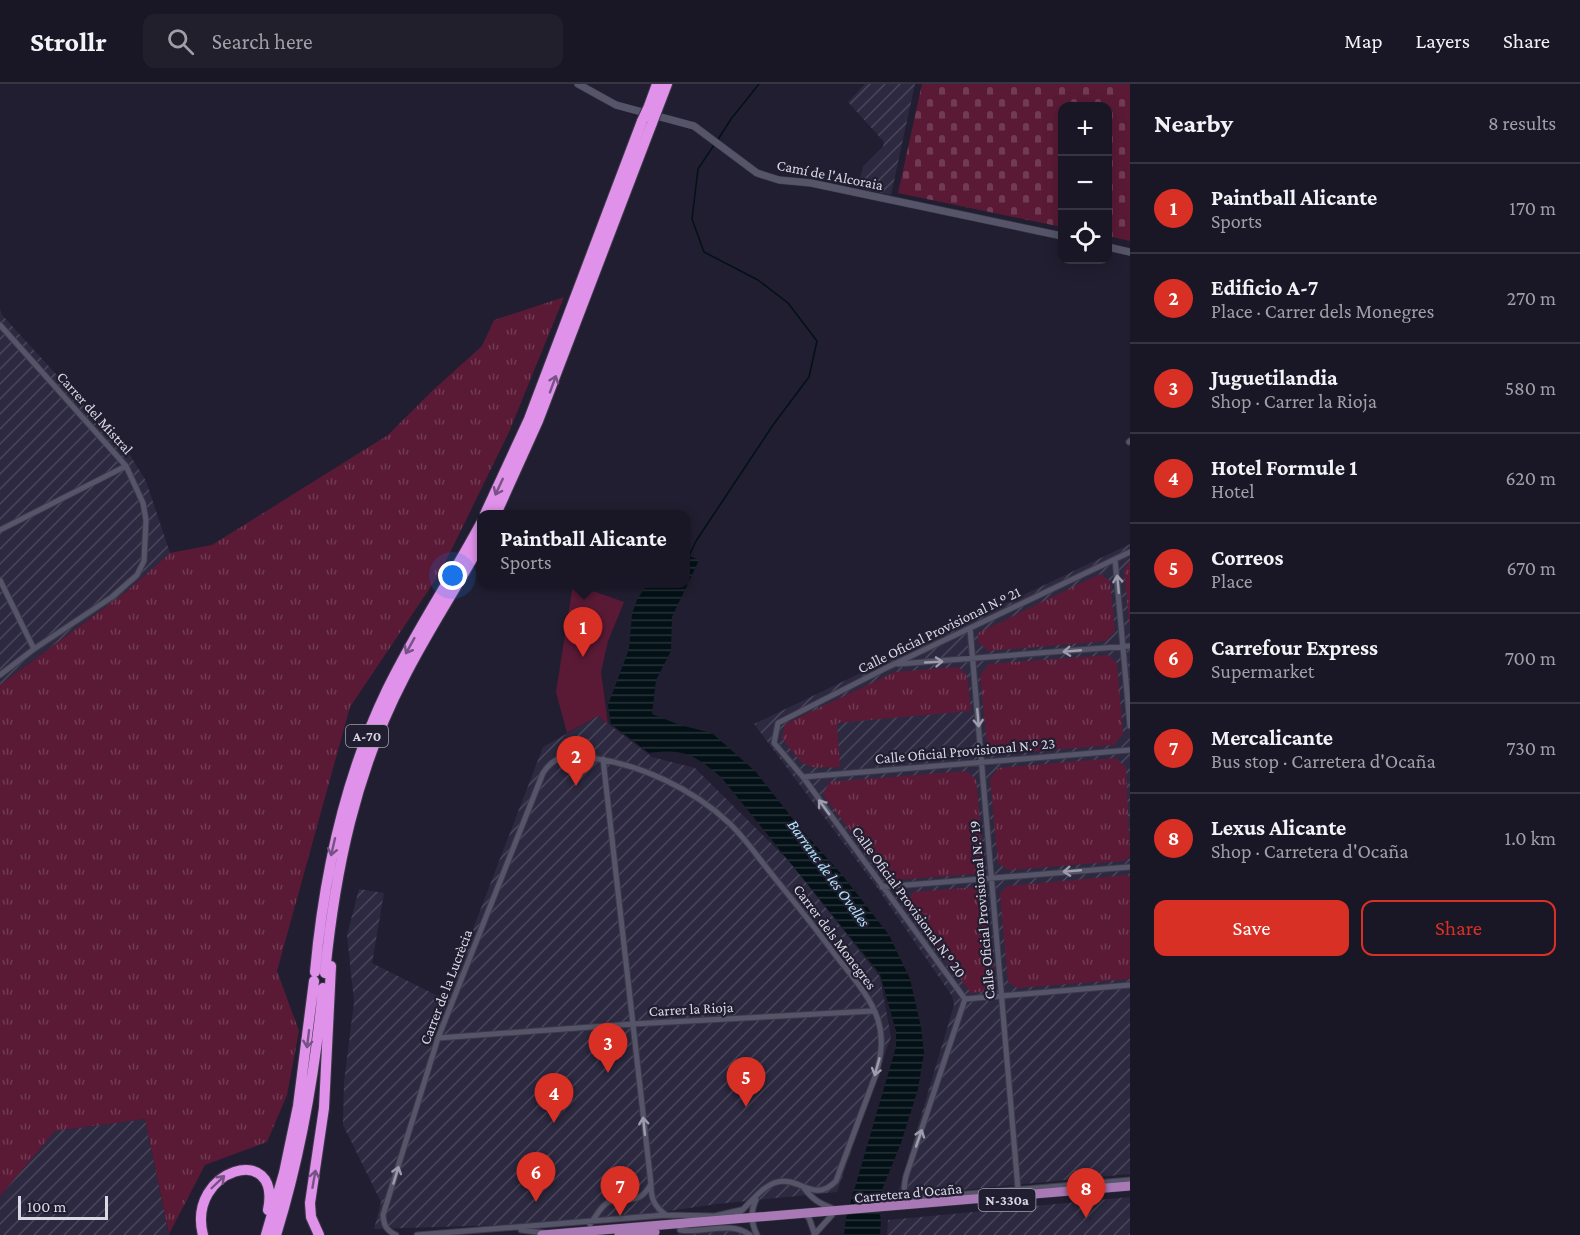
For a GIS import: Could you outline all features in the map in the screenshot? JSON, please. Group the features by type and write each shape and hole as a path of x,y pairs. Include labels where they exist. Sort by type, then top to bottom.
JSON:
{"highway":[{"path":"653,108 657,84"},
{"path":"487,510 529,419 588,277 647,122 667,84"},
{"path":"498,510 538,421 588,277"},
{"name":"A-70","path":"276,1235 292,1180 306,1118 318,1042 323,896 340,816 363,746 399,666 477,530"},
{"name":"A-70","path":"266,1235 284,1173 298,1107 335,886 350,817 367,762 395,695 477,550"},
{"path":"319,1235 311,1217 310,1203 323,1116 335,920 350,817"},
{"path":"203,1235 202,1209 212,1187 229,1173 246,1170 260,1176 269,1187 270,1202 261,1235"}],"main road":[{"name":"Carretera d'Ocaña","path":"619,1235 680,1230 752,1220 1130,1187"},
{"name":"Carretera d'Ocaña","path":"542,1235 718,1218 752,1220"}],"street":[{"name":"Camí de l'Alcoraia","path":"578,84 616,105 636,112 683,122 704,133 757,172 778,180 811,183 1058,235"},
{"path":"1112,248 1130,252"},
{"name":"Carrer del Mistral","path":"0,325 126,466 143,503 146,520 144,561 137,575 112,597 0,675"},
{"path":"0,530 126,466"},
{"name":"Calle Oficial Provisional N.º 21","path":"774,743 778,723 895,664 1130,552"},
{"path":"1115,559 1126,646 1130,726"},
{"path":"0,580 34,650"},
{"name":"Calle Oficial Provisional N.º 19","path":"970,628 1018,1189"},
{"path":"895,664 1126,646"},
{"name":"Calle Oficial Provisional N.º 20","path":"774,743 803,777 965,999 906,1176 905,1194"},
{"name":"Calle Oficial Provisional N.º 23","path":"803,777 1130,750"},
{"name":"Carrer dels Monegres","path":"554,759 573,756 603,759 657,778 705,804 731,824 821,935 866,997 877,1017 882,1037 876,1074 836,1181 824,1190 817,1191 790,1182 781,1182 773,1184 760,1193"},
{"name":"Carrer de la Lucrècia","path":"396,1235 387,1230 383,1215 438,1038 543,773 554,759"},
{"path":"603,759 651,1198 657,1208 666,1215"},
{"path":"882,887 1130,867"},
{"path":"965,999 1130,985"},
{"name":"Carrer la Rioja","path":"438,1038 633,1024 873,1011"},
{"name":"Carretera d'Ocaña","path":"905,1194 919,1198 1130,1180"},
{"path":"583,1232 608,1202 638,1199 645,1195 651,1184"},
{"name":"Carretera d'Ocaña","path":"804,1187 810,1196 835,1213"},
{"path":"733,1219 760,1193"},
{"path":"757,1235 752,1220 754,1206 760,1193"},
{"name":"Carretera d'Ocaña","path":"417,1235 470,1233 666,1215 718,1218 745,1209"},
{"path":"815,1235 818,1228 835,1213"},
{"path":"806,1215 815,1235"},
{"name":"Carretera d'Ocaña","path":"680,1230 725,1227 738,1229 750,1235"},
{"name":"Carretera d'Ocaña","path":"512,1228 552,1234"},
{"path":"489,1235 495,1230"}],"shaded area":[{"path":"865,84 915,84 891,195 862,189 859,181 863,167 883,147 884,142 848,102"},
{"path":"0,309 2,315 130,455 146,481 170,553 127,591 0,685"},
{"path":"1130,544 1130,1174 897,1196 954,1005 952,996 878,889 754,724"},
{"path":"598,716 652,757 695,768 789,861 880,977 891,1037 837,1192 717,1204 592,1222 374,1229 381,1202 343,1125 344,1082 354,1002 347,935 359,889 384,893 372,963 440,997 466,947 543,747"},
{"path":"145,1119 169,1235 0,1235 0,1196 55,1131"},
{"path":"1130,1197 1130,1235 887,1235 888,1220"},
{"path":"729,1231 743,1235 673,1235"}],"green space":[{"path":"922,84 1130,84 1130,241 1112,237 1112,102 1058,102 1058,226 898,193"},
{"path":"564,297 509,432 440,573 350,707 277,971 299,1031 287,1095 267,1142 205,1165 169,1234 145,1119 55,1131 0,1196 0,685 127,591 170,553 212,545 388,435 482,346 494,320"},
{"path":"1130,560 1130,630 1124,571"},
{"path":"1100,574 1110,581 1115,631 1106,641 988,651 978,642 978,633"},
{"path":"572,588 584,588 624,602 608,641 601,672 608,724 598,716 567,733 556,692"},
{"path":"1108,655 1117,663 1123,734 1114,745 997,754 987,745 980,675 989,664"},
{"path":"958,667 967,675 971,711 837,723 840,767 818,767 805,764 782,738 785,724 895,672"},
{"path":"1116,758 1126,768 1130,856 1124,861 1008,870 998,863 990,779 998,768"},
{"path":"966,771 976,779 984,864 975,874 896,880 884,875 823,795 829,782"},
{"path":"1128,875 1130,878 1130,979 1017,988 1008,982 1000,894 1007,886"},
{"path":"977,887 986,896 995,979 985,991 971,993 905,905 913,892"}],"water":[{"path":"690,556 699,560 690,579"},
{"path":"644,588 686,588 672,617 671,651 656,680 652,714 680,725 712,733 756,772 889,935 910,979 921,1027 924,1053 918,1089 901,1143 877,1202 881,1220 880,1235 844,1235 846,1218 896,1047 896,1031 880,974 721,777 696,758 688,755 672,752 649,753 611,724 608,705 629,649 632,614"}],"waterway":[{"name":"Barranc de les Ovelles","path":"717,141 759,84"},
{"name":"Barranc de les Ovelles","path":"690,554 696,541 773,425 809,377 817,341 788,303 758,280 704,252 692,219 698,169 714,145"}],"place":[{"name":"Paintball Alicante","path":"583,657"},
{"name":"Edificio A-7","path":"576,786"},
{"name":"Juguetilandia","path":"608,1073"},
{"name":"Correos","path":"746,1107"},
{"name":"Hotel Formule 1","path":"554,1123"},
{"name":"Carrefour Express","path":"536,1202"},
{"name":"Mercalicante","path":"620,1216"},
{"name":"Lexus Alicante","path":"1086,1218"}]}
